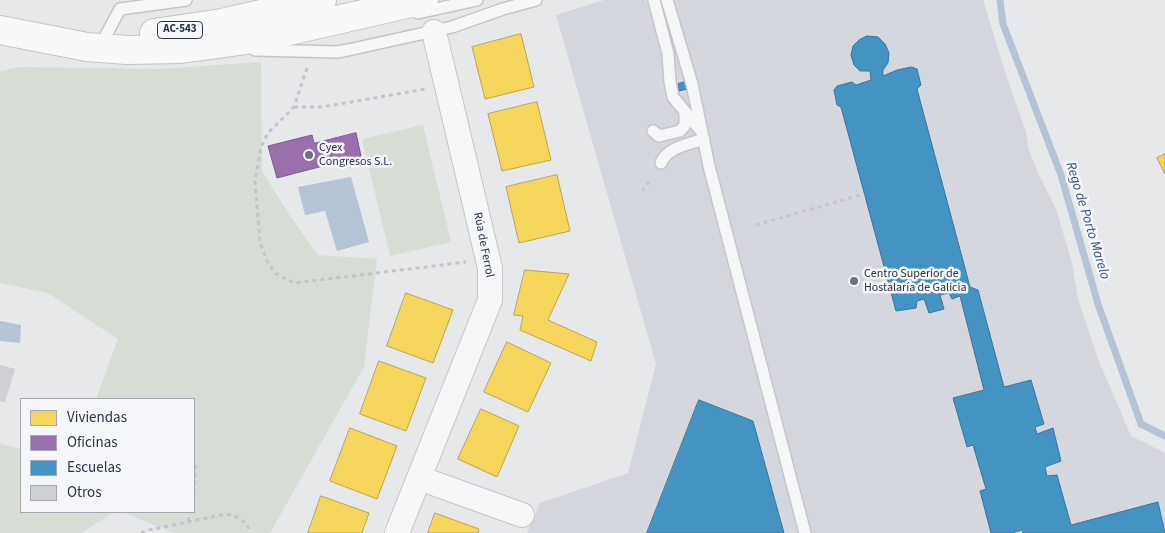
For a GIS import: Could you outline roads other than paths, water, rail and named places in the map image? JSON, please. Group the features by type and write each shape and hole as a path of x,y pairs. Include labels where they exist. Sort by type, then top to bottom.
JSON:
{"main road":[{"name":"AC-543","path":"0,30 87,47 161,50 254,39 424,0"},
{"name":"AC-543","path":"35,38 104,37 174,31 316,4"}],"street":[{"name":"Rúa de Ferrol","path":"397,533 490,300 490,268 434,32"},
{"path":"0,45 35,38"},
{"path":"419,478 522,515"}],"lane":[{"path":"104,37 120,9 186,0"},
{"path":"253,50 477,0"},
{"path":"161,50 343,51 434,32 536,0"},
{"path":"654,0 668,54 673,97 703,136"},
{"path":"668,0 692,84 709,166 805,533"},
{"path":"270,1 316,4"},
{"path":"680,131 685,125 685,113"},
{"path":"653,131 662,136 680,131 693,132 703,136"},
{"path":"661,162 665,155 703,136"},
{"path":"684,146 689,146 698,153 709,166"}],"water":[{"path":"351,177 369,242 337,251 325,211 305,215 298,187"},
{"path":"0,321 21,325 20,343 0,341"}],"waterway":[{"name":"Rego de Porto Marelo","path":"1000,0 1003,24 1061,175 1098,304 1141,424 1165,436"}],"place":[{"name":"Cyex Congresos S.L.","path":"309,155"},
{"name":"Centro Superior de Hostalaría de Galicia","path":"854,281"}]}
